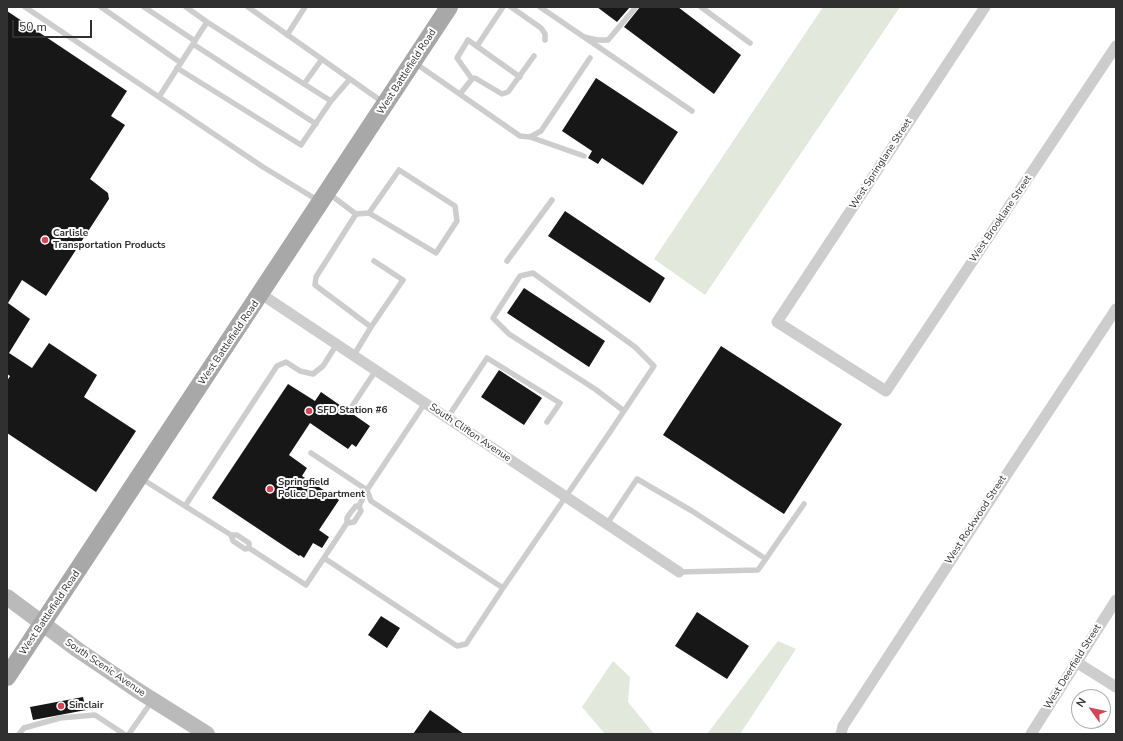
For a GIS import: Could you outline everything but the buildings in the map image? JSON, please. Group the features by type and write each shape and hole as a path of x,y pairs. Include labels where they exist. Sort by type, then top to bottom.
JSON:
{"main road":[{"name":"West Battlefield Road","path":"7,677 449,7"},
{"name":"South Scenic Avenue","path":"7,598 152,700 207,734"}],"street":[{"name":"West Springlane Street","path":"886,391 777,322 985,7"},
{"name":"West Brooklane Street","path":"886,391 1116,46"},
{"name":"South Clifton Avenue","path":"261,294 679,572"},
{"name":"West Rockwood Street","path":"841,734 843,726 987,503 1116,309"},
{"name":"West Deerfield Street","path":"1031,734 1116,600"},
{"path":"1076,662 1116,687"}],"lane":[{"path":"25,7 263,167 356,214 369,213 436,253 457,221 455,206 399,170 369,213"},
{"path":"101,7 181,63"},
{"path":"144,7 316,124"},
{"path":"186,7 331,101"},
{"path":"248,7 385,104"},
{"path":"287,34 305,7"},
{"path":"477,46 503,7"},
{"path":"511,7 541,28 545,34 544,40"},
{"path":"540,7 692,111"},
{"path":"584,37 597,40 608,40 636,7"},
{"path":"701,7 750,43"},
{"path":"159,97 207,22"},
{"path":"472,79 457,58 468,40 520,76"},
{"path":"472,79 476,78 502,94 508,92 534,56"},
{"path":"530,137 541,131 590,58"},
{"path":"304,84 322,59"},
{"path":"413,62 520,136 530,137 584,156"},
{"path":"177,68 301,145 331,101 350,79"},
{"path":"460,94 472,79"},
{"path":"507,261 552,200"},
{"path":"356,214 316,277 314,285 371,327"},
{"path":"354,355 403,280 374,261"},
{"path":"324,558 457,646 466,644 624,411 654,366 635,347 533,273 520,276 493,318 509,334 595,390 624,411"},
{"path":"185,506 277,366 286,362 300,371 312,374 323,366 337,344"},
{"path":"448,418 487,358 560,403 547,422"},
{"path":"351,408 376,370"},
{"path":"140,477 231,535 237,535 249,543 249,548 306,585 348,523 347,518 356,506 359,506 367,490 425,403"},
{"path":"311,454 367,490 371,501 504,588"},
{"path":"607,524 637,479 692,511 766,559"},
{"path":"679,572 758,570 804,504"},
{"path":"129,734 152,700"},
{"path":"19,734 24,728 60,718 95,715 124,734"}],"shaded area":[{"path":"823,7 900,7 705,295 654,259"},
{"path":"778,641 796,649 740,734 707,734"},
{"path":"613,661 630,677 628,702 654,734 605,734 582,707"}],"place":[{"name":"Carlisle Transportation Products","path":"45,240"},
{"name":"SFD Station #6","path":"309,411"},
{"name":"Springfield Police Department","path":"270,489"},
{"name":"Sinclair","path":"61,706"}]}
